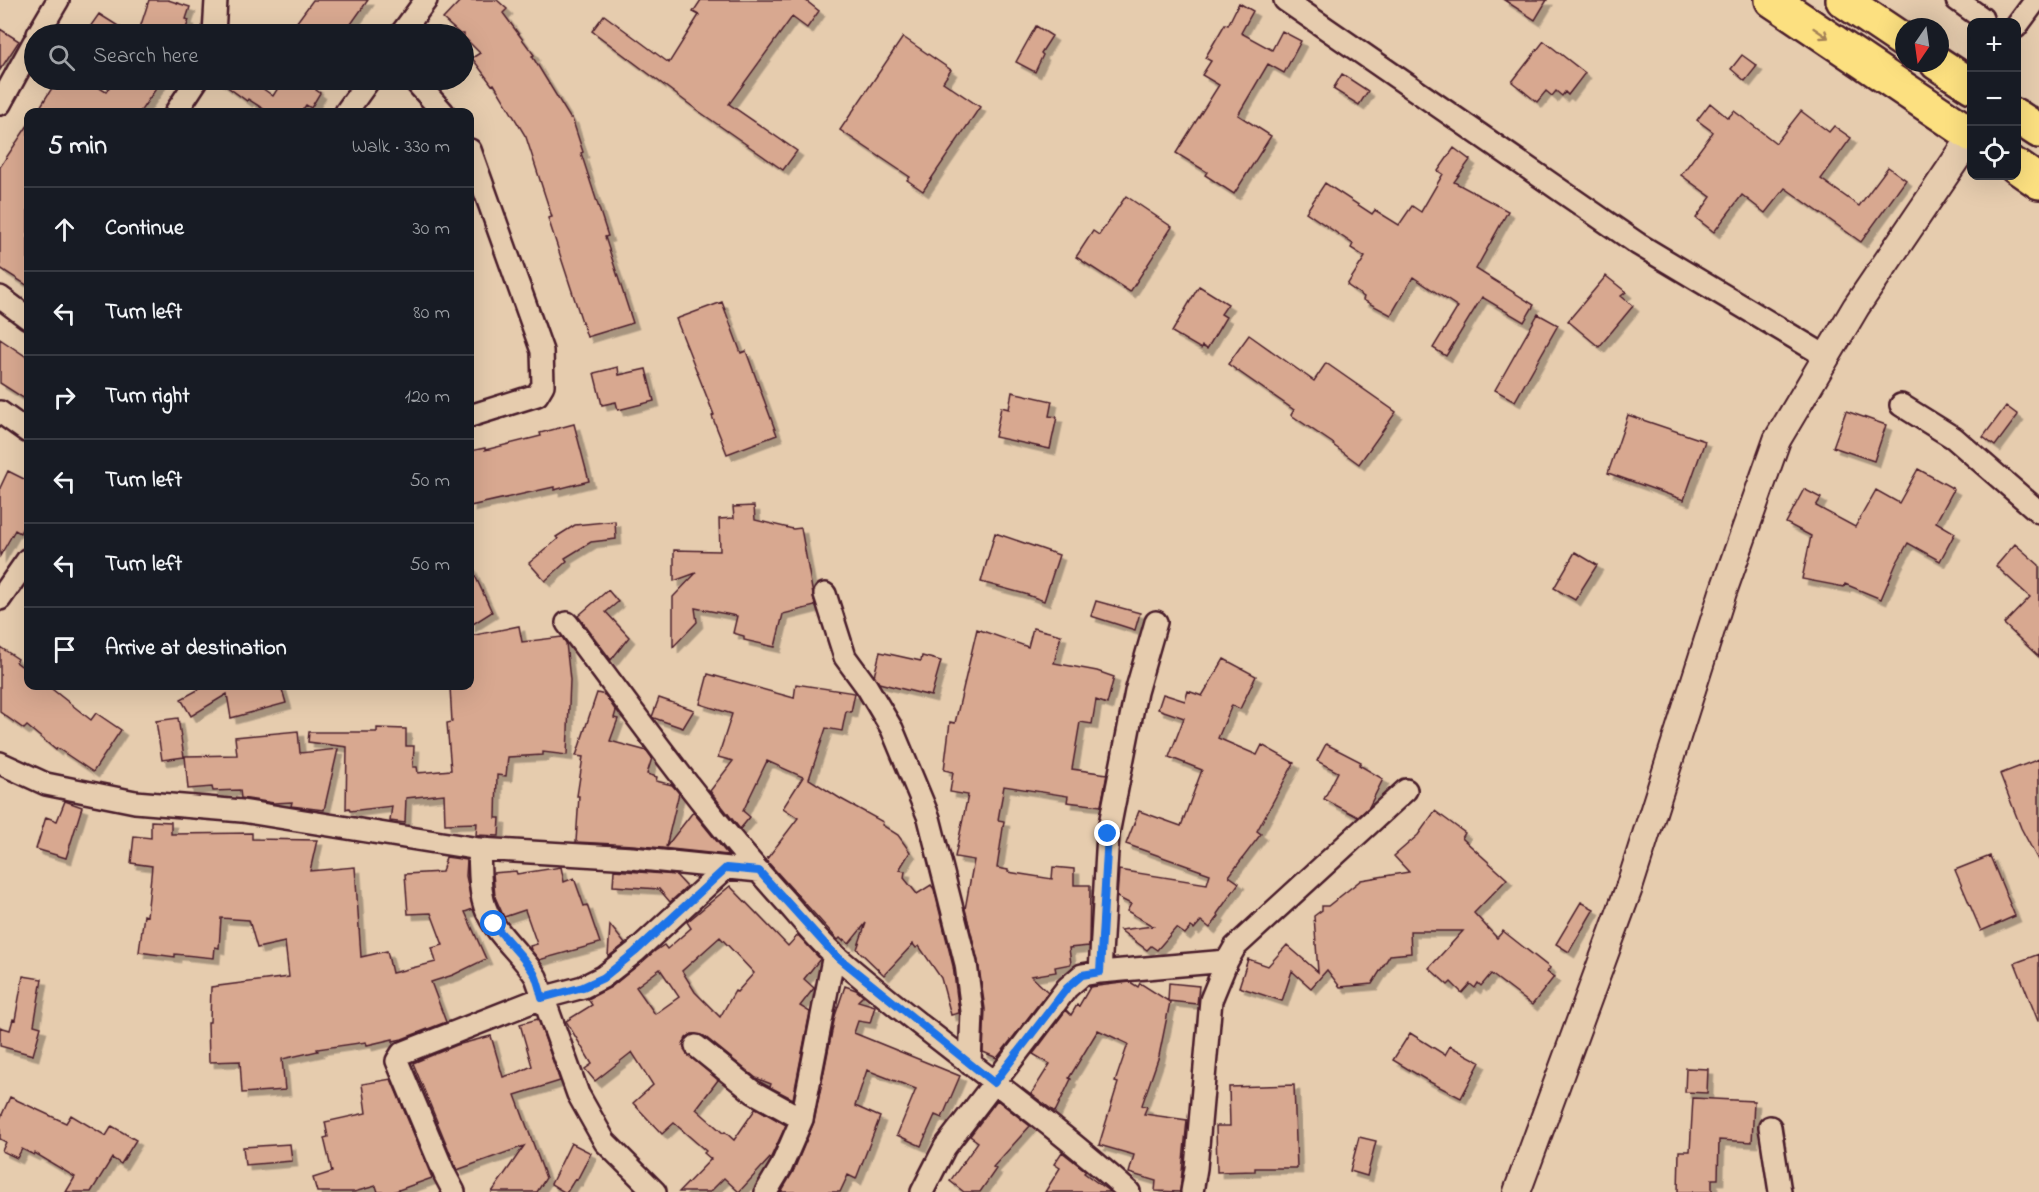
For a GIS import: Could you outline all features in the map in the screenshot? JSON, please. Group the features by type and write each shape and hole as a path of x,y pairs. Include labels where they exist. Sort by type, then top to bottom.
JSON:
{"main road":[{"path":"1772,0 1895,67"},
{"path":"1843,0 1895,35"},
{"path":"1949,71 1967,83"},
{"path":"1901,72 1967,131"},
{"path":"2021,119 2039,131"},
{"path":"2021,169 2039,182"}],"street":[{"path":"45,24 58,0"},
{"path":"215,24 216,0"},
{"path":"408,24 426,0"},
{"path":"1285,0 1638,244 1827,357"},
{"path":"1957,0 1982,18"},
{"path":"2021,20 2036,0"},
{"path":"0,104 24,60"},
{"path":"179,108 190,90"},
{"path":"349,108 362,90"},
{"path":"423,90 439,108"},
{"path":"1517,1192 1629,888 1723,592 1777,440 1856,307 1967,141"},
{"path":"474,161 542,351 543,385 537,395 474,415"},
{"path":"0,297 24,315"},
{"path":"1901,405 1954,438 2039,512"},
{"path":"0,412 24,429"},
{"path":"0,599 24,565"},
{"path":"825,594 845,657 867,687 892,729 929,818 966,964 972,1011 970,1064"},
{"path":"1100,972 1108,834 1136,692 1156,622"},
{"path":"567,623 692,791 759,871 834,954 994,1083 1087,1154 1130,1192"},
{"path":"0,763 46,784 135,802 242,812 479,849 632,858 759,871"},
{"path":"1192,1192 1211,1000 1227,961 1235,947 1406,790"},
{"path":"479,849 483,901 494,924 525,959 536,977 578,1094 605,1142 655,1192"},
{"path":"454,1192 397,1061 402,1053 542,998 583,987 603,978 635,952 726,868"},
{"path":"766,1192 781,1167 802,1119 834,954"},
{"path":"922,1192 945,1148 1067,988 1082,975 1227,961"},
{"path":"696,1046 753,1092 802,1119"},
{"path":"1770,1126 1780,1192"}],"building":[{"path":"149,0 168,0 190,7 186,19 189,20 188,24 141,24"},
{"path":"313,0 368,0 351,24 295,24"},
{"path":"461,0 497,0 507,9 503,13 534,55 532,56 572,118 608,236 605,237 633,323 587,337 548,218 552,217 526,137 494,84 492,85 474,61 474,57 480,53 474,47 474,24 449,24 443,19"},
{"path":"701,0 805,0 819,11 807,28 792,17 729,104 797,151 783,170 697,110 592,31 604,15 669,63 699,15 693,12"},
{"path":"1504,0 1547,0 1535,20"},
{"path":"1239,3 1253,11 1241,33 1272,50 1282,31 1301,41 1284,73 1268,64 1238,115 1271,136 1234,194 1205,175 1207,172 1176,153 1219,85 1202,75 1211,61 1205,58 1225,24 1228,25"},
{"path":"99,14 115,24 92,24"},
{"path":"1036,26 1052,36 1041,53 1043,55 1035,72 1016,62"},
{"path":"0,29 19,41 0,70"},
{"path":"903,37 951,70 943,82 980,107 923,191 907,180 910,177 840,130"},
{"path":"1544,41 1585,73 1568,95 1565,92 1562,96 1556,91 1552,96 1546,91 1537,102 1512,82"},
{"path":"1742,55 1757,66 1745,81 1731,69"},
{"path":"1342,74 1368,91 1359,105 1333,89"},
{"path":"51,90 103,90 106,92 107,90 155,90 143,108 40,108"},
{"path":"232,90 265,90 273,96 277,90 316,90 320,93 311,108 306,105 304,108 262,108 248,99 247,101"},
{"path":"1710,103 1728,118 1734,111 1776,143 1801,111 1829,132 1834,126 1851,138 1821,179 1859,206 1888,167 1906,180 1861,242 1785,188 1765,213 1742,195 1714,232 1696,218 1711,197 1681,175 1713,132 1697,120"},
{"path":"24,131 24,283 0,268 0,167"},
{"path":"1454,148 1470,160 1454,182 1508,211 1476,269 1534,305 1524,322 1482,297 1446,356 1433,348 1458,307 1413,277 1391,315 1363,300 1364,297 1347,285 1365,257 1351,248 1353,244 1306,212 1325,183 1372,214 1375,210 1399,225 1412,206 1421,212 1443,174 1438,171"},
{"path":"1126,196 1172,227 1130,292 1076,257 1093,231 1099,235"},
{"path":"1606,276 1626,292 1621,296 1633,306 1599,347 1568,321"},
{"path":"1199,286 1228,304 1221,314 1226,317 1207,349 1202,346 1201,349 1172,332"},
{"path":"722,302 741,353 746,351 777,435 727,454 676,319"},
{"path":"1538,314 1558,325 1515,401 1495,390"},
{"path":"1249,335 1314,381 1326,363 1396,412 1359,464 1291,415 1294,410 1228,364"},
{"path":"0,339 24,355 24,398 0,383"},
{"path":"618,367 619,375 646,369 654,401 618,410 616,402 602,405 594,373"},
{"path":"1012,392 1052,401 1049,416 1057,417 1050,449 995,437 1001,407 1009,409"},
{"path":"2006,406 2018,415 1995,446 1983,437"},
{"path":"1846,411 1886,425 1874,461 1833,447"},
{"path":"1628,415 1705,441 1684,500 1608,473"},
{"path":"574,424 589,481 474,505 474,450 485,448 485,450 541,436 540,433"},
{"path":"1918,469 1954,489 1936,522 1955,533 1940,561 1908,543 1881,599 1845,584 1844,587 1802,579 1811,536 1786,523 1804,489 1821,498 1816,506 1855,527 1876,490 1899,503"},
{"path":"8,471 24,479 24,525 20,533 15,530 0,556 0,488"},
{"path":"754,506 755,520 793,529 801,528 815,606 783,614 775,647 744,640 744,636 733,633 737,616 695,608 697,622 673,647 673,597 696,573 674,581 674,550 720,551 719,519 734,518 733,507"},
{"path":"615,521 616,539 591,542 565,558 567,561 545,581 529,563 558,539 556,537 575,525"},
{"path":"995,533 1059,555 1044,601 981,582"},
{"path":"2015,544 2039,565 2039,657 2004,624 2030,597 1996,566"},
{"path":"1575,552 1597,565 1575,600 1554,588"},
{"path":"474,574 492,612 474,623"},
{"path":"608,590 618,602 606,612 629,637 611,660 578,616"},
{"path":"1096,601 1140,613 1135,630 1091,616"},
{"path":"519,626 522,642 562,637 566,643 570,680 567,755 543,752 543,755 508,757 506,776 497,775 496,818 500,818 499,836 476,835 477,823 445,824 444,794 406,798 405,823 390,821 392,806 350,811 349,808 346,809 347,747 308,742 309,732 377,732 377,728 406,729 406,746 414,746 413,767 417,767 418,773 451,770 447,723 452,722 450,690 474,690 474,635"},
{"path":"1033,628 1061,635 1054,663 1097,671 1114,677 1107,704 1096,700 1092,724 1080,722 1072,769 1107,774 1101,806 1067,802 1068,796 1004,786 998,820 1004,821 997,868 1052,879 1053,867 1074,869 1074,885 1090,885 1089,946 1069,948 1071,964 1055,967 1056,972 1031,976 1048,992 997,1058 983,1052 985,1009 978,961 965,909 974,860 955,857 968,795 950,792 953,772 944,770 950,722 955,723 977,629 1028,647"},
{"path":"0,647 18,659 16,662 24,668 24,690 53,690 91,720 96,713 121,730 93,772 57,748 56,750 27,726 24,729 0,712"},
{"path":"880,652 921,661 922,656 941,661 931,696 879,683 874,676"},
{"path":"1224,659 1256,676 1240,709 1232,705 1218,738 1257,755 1262,745 1294,763 1257,831 1261,834 1229,876 1239,883 1210,928 1201,921 1185,934 1176,928 1157,950 1151,946 1147,950 1120,930 1153,926 1127,911 1131,904 1117,897 1119,870 1207,884 1210,874 1126,844 1139,811 1181,826 1202,770 1169,757 1184,718 1158,709 1163,694 1185,701 1188,691 1202,696"},
{"path":"708,674 794,698 796,684 855,693 851,712 846,711 842,731 826,728 809,779 883,822 882,825 898,835 910,852 899,870 905,871 904,878 917,894 931,885 934,889 953,966 959,1013 951,1015 941,978 919,946 916,948 913,944 884,975 857,949 866,923 849,944 844,939 843,941 840,938 838,940 766,860 798,818 783,808 803,777 767,761 743,811 750,817 740,829 710,791 733,761 718,757 732,714 700,704"},
{"path":"198,690 282,690 286,703 231,718 227,694 191,716 181,699"},
{"path":"597,693 605,695 616,711 614,718 618,719 610,741 647,751 652,758 647,774 657,777 656,781 672,785 679,793 666,847 693,812 728,855 633,845 576,842 579,796 577,796 583,757 576,756"},
{"path":"659,698 694,710 683,728 652,717"},
{"path":"178,718 184,757 162,760 156,721"},
{"path":"298,731 300,753 338,749 324,810 291,806 292,802 274,803 241,798 240,790 213,791 212,787 188,789 185,756 237,755 235,737"},
{"path":"1326,744 1361,762 1359,765 1383,779 1369,807 1358,817 1324,799 1338,772 1317,761"},
{"path":"2039,759 2039,862 2021,828 2000,774"},
{"path":"65,801 82,807 66,858 36,849 46,817 57,821"},
{"path":"1435,811 1465,833 1462,838 1507,879 1474,913 1497,938 1503,931 1550,968 1547,972 1554,977 1532,1005 1491,974 1481,986 1478,983 1475,988 1470,984 1462,993 1451,982 1448,985 1429,968 1463,931 1410,931 1411,953 1390,955 1372,984 1340,987 1327,970 1311,988 1292,971 1282,1001 1239,987 1248,959 1268,966 1287,945 1318,972 1314,916 1322,910 1322,906 1328,906 1361,880 1409,872 1394,856 1418,835"},
{"path":"151,821 171,822 171,834 252,833 252,839 317,840 310,871 355,867 361,957 387,951 392,973 436,962 432,948 443,945 431,913 408,914 405,874 442,872 446,857 467,860 466,876 473,909 465,912 486,959 453,975 431,982 446,1022 402,1039 367,1045 366,1042 317,1049 318,1051 282,1059 285,1090 242,1093 240,1061 209,1062 208,1022 210,1022 211,987 289,977 285,942 257,948 249,920 221,918 219,948 215,947 214,958 175,954 175,957 139,952 144,915 147,916 152,866 131,863 134,836 151,838"},
{"path":"1990,856 2015,916 1981,931 1955,870"},
{"path":"561,867 564,882 574,878 584,906 587,905 600,943 539,960 531,950 530,946 537,944 525,910 504,917 495,897 493,873 516,871 517,874"},
{"path":"614,870 676,875 687,887 670,902 659,889 613,886"},
{"path":"730,886 788,946 798,935 820,959 804,979 814,988 800,1006 810,1012 793,1099 770,1087 771,1084 756,1078 704,1036 692,1034 686,1038 683,1045 688,1055 718,1080 696,1109 723,1133 725,1132 734,1140 756,1108 786,1125 771,1157 739,1192 724,1178 710,1192 679,1192 711,1159 704,1153 706,1151 674,1123 662,1134 633,1103 653,1085 632,1052 595,1081 585,1069 592,1064 566,1021 592,1005 588,999 611,987 655,951 664,945 667,949 691,928 687,922","holes":["720,937 754,973 737,992 735,991 720,1017 695,992 682,971","660,969 679,997 655,1014 636,987"]},
{"path":"1581,902 1594,909 1569,952 1556,944"},
{"path":"610,925 625,944 608,957"},
{"path":"2039,954 2039,1021 2038,1021 2015,963"},
{"path":"23,976 42,979 34,1025 41,1027 33,1055 0,1046 0,1027 10,1030 13,1019 15,1020"},
{"path":"1130,982 1138,987 1140,983 1170,1002 1159,1056 1142,1105 1147,1107 1144,1114 1187,1120 1180,1192 1155,1191 1156,1181 1129,1173 1134,1155 1099,1145 1118,1083 1115,1082 1128,1044 1098,1030 1069,1078 1071,1079 1055,1112 1031,1094 1050,1064 1033,1054 1066,1010 1071,1015 1090,987"},
{"path":"1169,983 1199,986 1197,1004 1168,1001"},
{"path":"845,986 856,990 863,996 858,1001 875,1006 870,1023 858,1021 854,1033 960,1076 942,1118 935,1115 921,1146 897,1135 916,1089 867,1070 855,1106 880,1117 856,1179 848,1175 840,1192 781,1192 793,1172 814,1122 835,1016"},
{"path":"538,1019 560,1081 515,1095 546,1178 537,1192 492,1192 524,1146 457,1170 413,1063 457,1045 491,1036 503,1077 519,1072 532,1066 520,1024"},
{"path":"1410,1033 1445,1055 1450,1046 1480,1062 1461,1098 1393,1060"},
{"path":"1686,1068 1708,1069 1707,1093 1685,1092"},
{"path":"391,1079 432,1178 393,1192 378,1192 376,1186 354,1192 317,1192 313,1178 332,1172 324,1138 328,1137 325,1122 366,1113 362,1084"},
{"path":"1294,1085 1297,1168 1255,1168 1255,1171 1217,1172 1216,1126 1230,1126 1229,1087"},
{"path":"10,1097 66,1123 71,1115 106,1136 112,1126 136,1140 121,1164 112,1158 91,1192 66,1192 75,1177 35,1153 34,1155 22,1149 17,1158 2,1151 6,1142 0,1139 0,1119"},
{"path":"1693,1098 1754,1101 1752,1142 1719,1140 1718,1179 1712,1179 1712,1192 1678,1192 1679,1151 1690,1151"},
{"path":"997,1100 1030,1126 993,1167 996,1169 980,1192 964,1192 950,1181 978,1142 970,1136"},
{"path":"1359,1137 1376,1141 1367,1176 1350,1171"},
{"path":"571,1143 591,1153 577,1180 575,1179 567,1192 564,1192 551,1184"},
{"path":"290,1144 292,1161 245,1165 243,1147"},
{"path":"1062,1152 1086,1171 1084,1173 1110,1192 1045,1192 1060,1168 1054,1164"}],"route":[{"path":"494,924 525,959 536,977 542,998 583,987 603,978 635,952 726,868 759,871 834,954 994,1083 1067,988 1082,975 1100,972 1108,834"}]}
